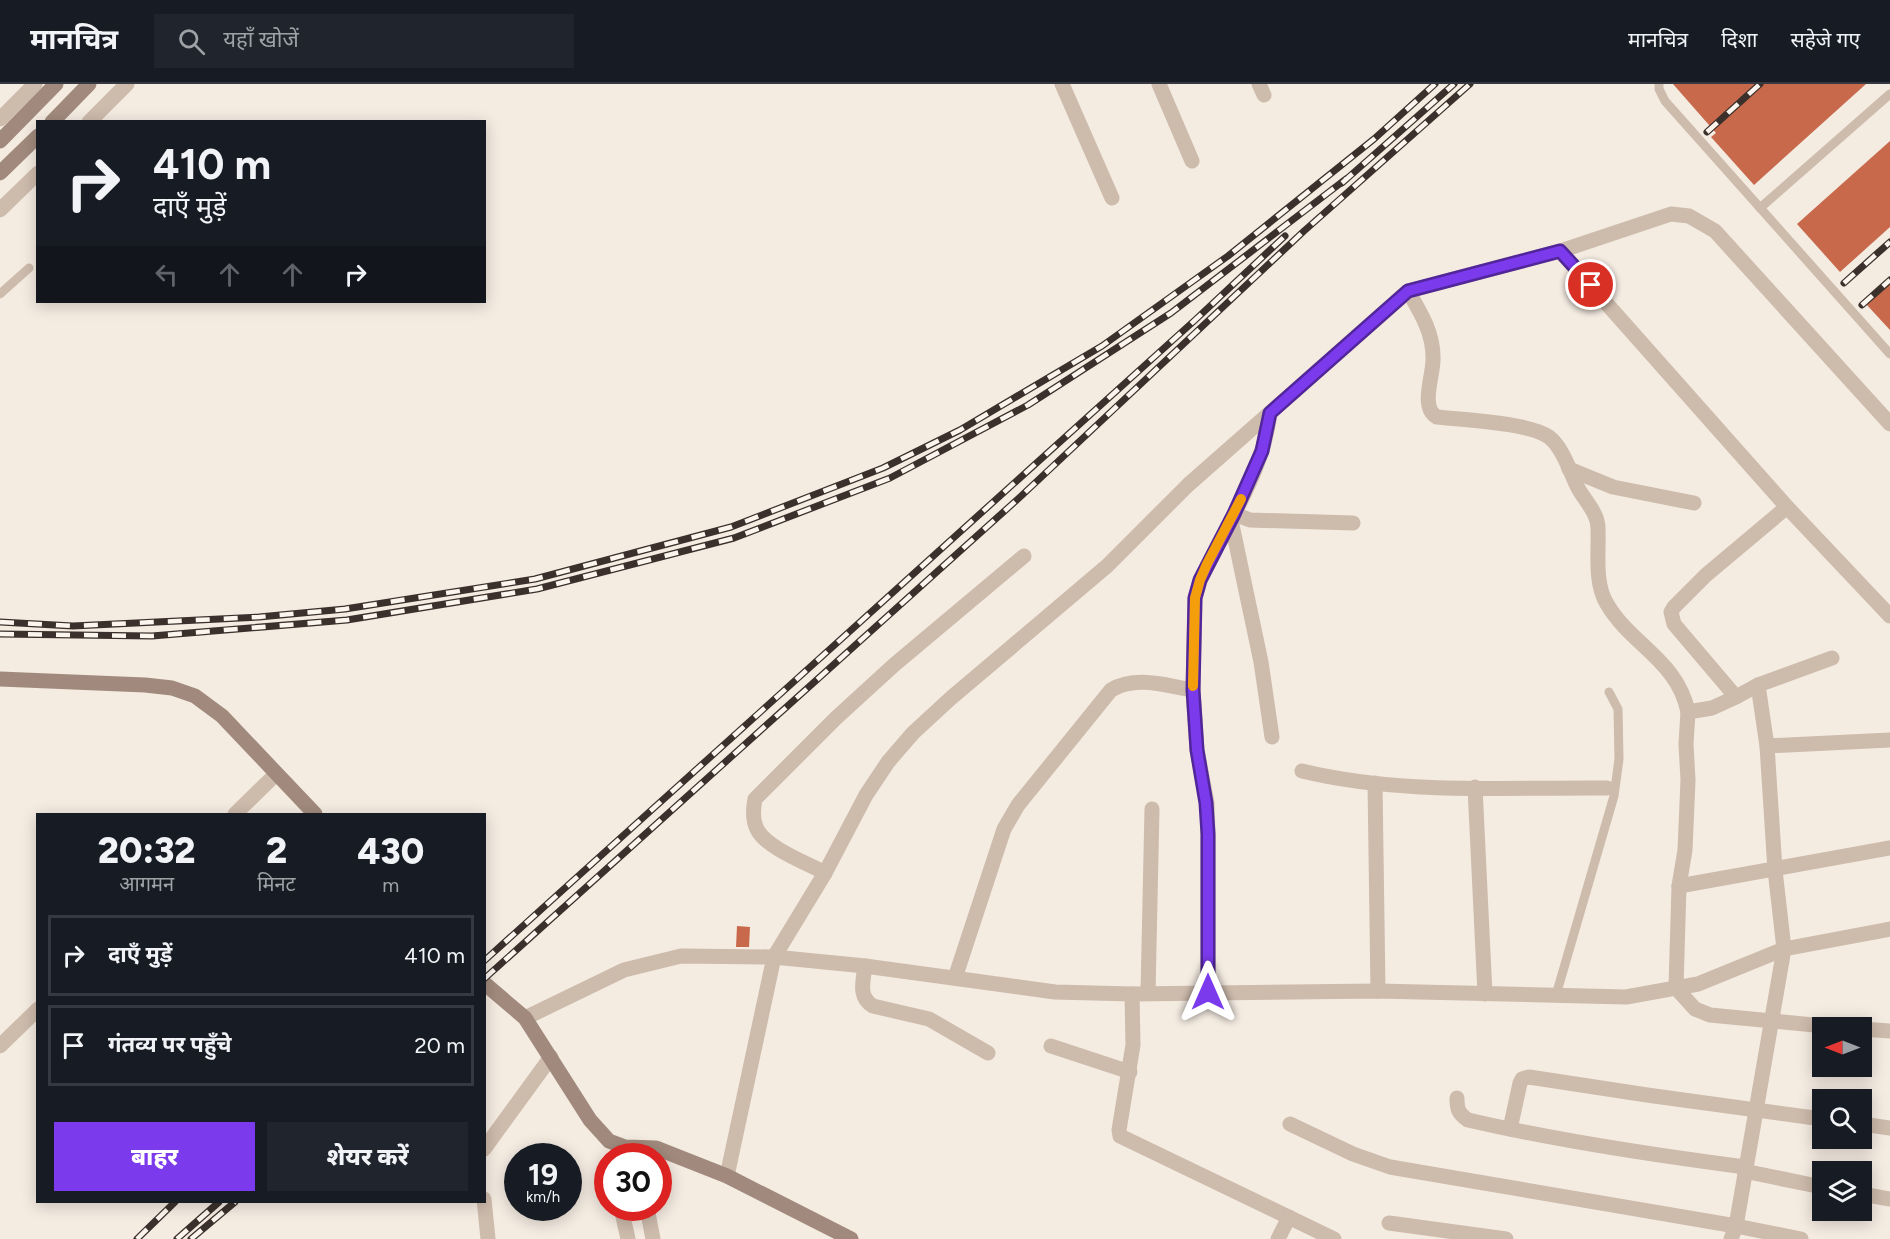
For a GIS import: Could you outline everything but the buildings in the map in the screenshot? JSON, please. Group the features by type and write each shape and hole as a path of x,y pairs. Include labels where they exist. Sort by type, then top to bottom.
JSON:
{"street":[{"path":"0,119 35,84"},
{"path":"0,141 56,84"},
{"path":"54,120 89,84"},
{"path":"91,120 127,84"},
{"path":"1062,84 1112,198"},
{"path":"1160,84 1192,161"},
{"path":"0,173 36,138"},
{"path":"0,210 36,175"},
{"path":"727,1176 774,957 825,873 866,795 888,762 913,733 951,698 1107,566 1188,485 1408,291 1560,251 1671,214 1689,216 1715,231 1889,420"},
{"path":"1560,251 1787,507 1890,616"},
{"path":"1408,291 1426,322 1432,345 1433,361 1429,400 1433,415 1526,428 1550,437 1594,513 1598,525 1598,565 1605,602 1616,618 1670,671 1681,688 1688,712 1686,744 1688,780 1685,850 1679,886 1676,988 1695,1010 1710,1015 1812,1025"},
{"path":"1208,992 1208,834 1206,803 1197,750 1193,690 1195,598 1200,580 1262,451 1270,413"},
{"path":"1569,469 1613,487 1694,503"},
{"path":"1736,698 1674,624 1671,612 1706,575 1787,507"},
{"path":"1232,517 1250,520 1353,523"},
{"path":"1232,517 1261,662 1272,737"},
{"path":"825,873 772,844 758,831 753,810 755,799 836,718 1024,556"},
{"path":"1688,712 1712,708 1758,685 1832,658"},
{"path":"0,679 145,685 172,688 195,696 222,716 275,775 314,813"},
{"path":"955,978 1004,829 1018,805 1111,690 1120,685 1147,683 1193,690"},
{"path":"1733,1232 1784,949 1767,746 1758,685"},
{"path":"1767,746 1890,740"},
{"path":"1302,771 1336,779 1405,786 1607,788"},
{"path":"236,813 275,775"},
{"path":"1375,783 1378,991"},
{"path":"1475,787 1485,994"},
{"path":"1148,993 1152,809"},
{"path":"1679,886 1890,848"},
{"path":"525,1018 624,970 681,956 774,957 865,966 1055,992 1378,991 1626,997 1698,984 1784,949 1890,928"},
{"path":"865,966 862,991 863,998 867,1002 873,1006 929,1019 988,1053"},
{"path":"486,985 525,1018 590,1120 612,1143"},
{"path":"1132,993 1133,1045 1119,1130 1120,1136 1334,1239"},
{"path":"0,1046 36,1011"},
{"path":"1872,1030 1890,1031"},
{"path":"1051,1046 1130,1072"},
{"path":"486,1146 551,1057"},
{"path":"1510,1129 1520,1083 1522,1079 1529,1077 1812,1118"},
{"path":"1457,1098 1457,1108 1460,1114 1468,1119 1636,1153 1744,1169 1812,1186"},
{"path":"1290,1124 1353,1154 1390,1167 1733,1232 1801,1239"},
{"path":"1872,1125 1890,1128"},
{"path":"672,1154 727,1176 851,1239"},
{"path":"1872,1196 1890,1199"},
{"path":"484,1203 488,1239"},
{"path":"1278,1239 1289,1217"},
{"path":"624,1221 627,1239"},
{"path":"650,1221 653,1239"},
{"path":"1389,1223 1506,1239"}],"lane":[{"path":"1659,84 1665,101 1890,354"},
{"path":"1760,208 1890,94"},
{"path":"0,294 29,268"},
{"path":"1556,995 1614,796 1619,759 1618,709 1609,692"}],"railway":[{"path":"0,622 73,626 259,617 345,609 535,579 731,527 883,468 960,430 1102,346 1228,256 1374,139 1435,84"},
{"path":"1342,183 1454,84"},
{"path":"486,977 1019,498 1304,231 1470,84"},
{"path":"1707,132 1760,84"},
{"path":"0,634 152,636 347,620 537,589 734,538 890,478 1028,405 1171,313 1346,179"},
{"path":"486,959 1194,321 1285,236"},
{"path":"1844,283 1890,242"},
{"path":"1862,305 1890,280"},
{"path":"137,1239 174,1203"},
{"path":"177,1239 218,1203"},
{"path":"191,1239 234,1203"}],"slow traffic":[{"path":"1193,686 1195,598 1207,564 1241,499"}],"route":[{"path":"1208,992 1208,834 1206,803 1197,750 1193,690 1195,598 1207,564 1234,514 1262,451 1270,413 1408,291 1560,251 1591,285"}]}
